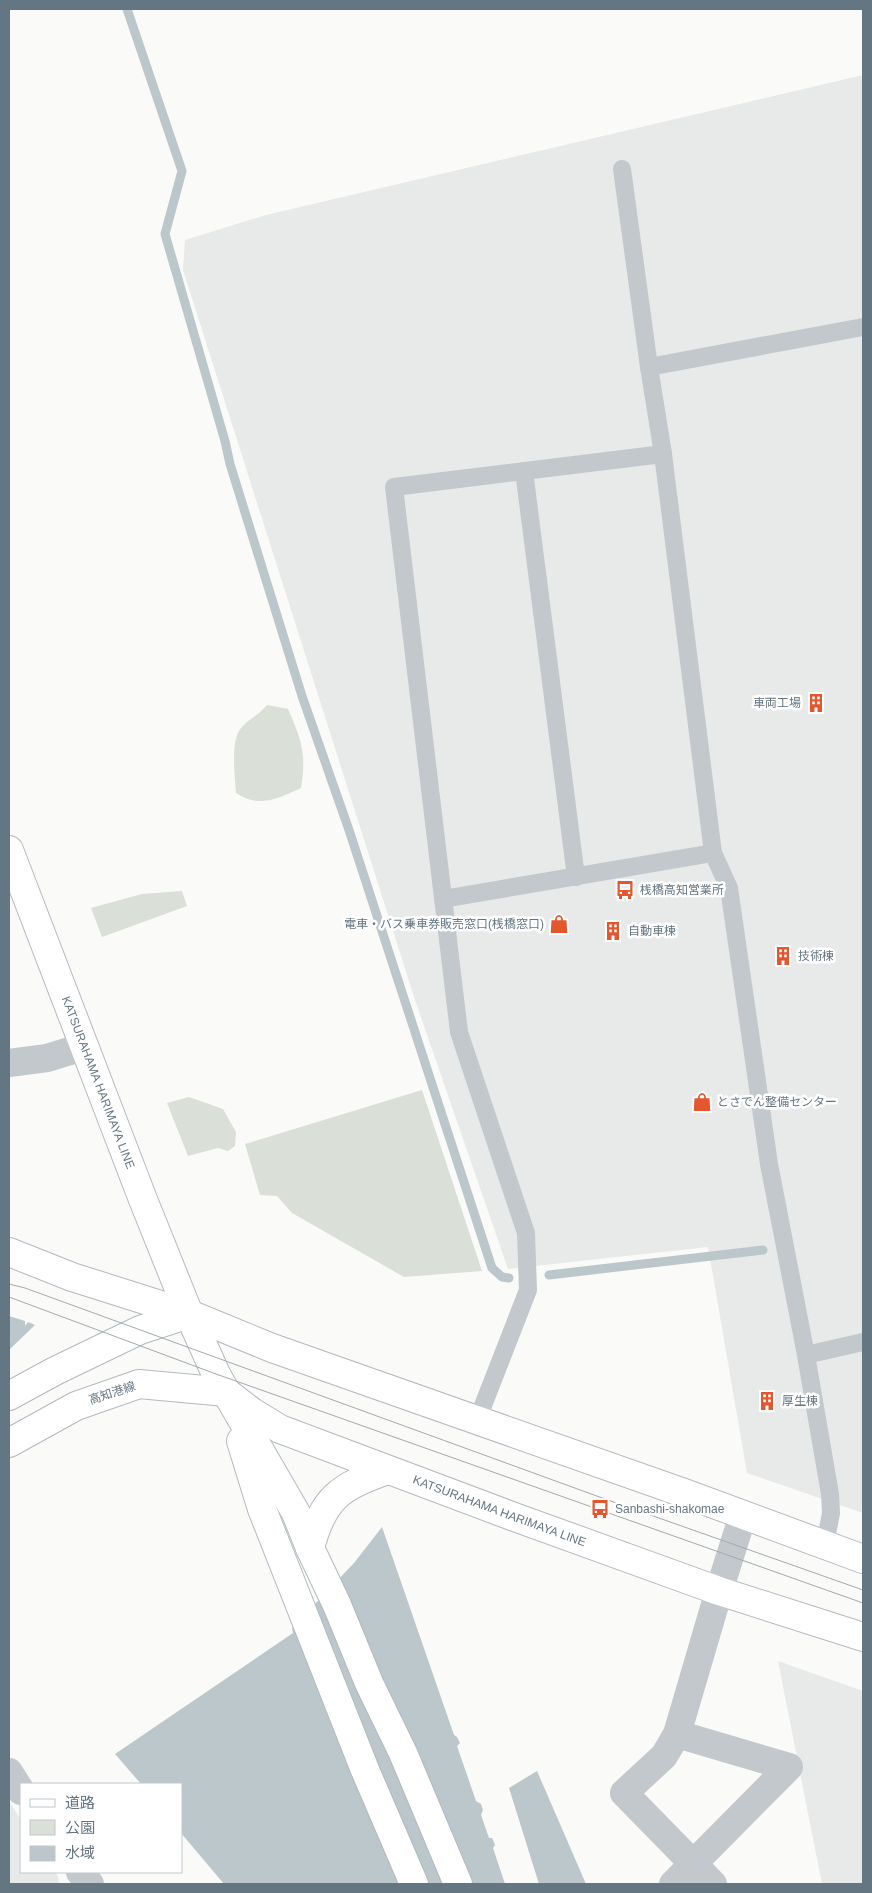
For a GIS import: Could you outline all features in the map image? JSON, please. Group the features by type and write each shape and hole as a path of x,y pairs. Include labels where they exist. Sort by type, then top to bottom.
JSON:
{"main road":[{"name":"KATSURAHAMA HARIMAYA LINE","path":"9,850 83,1047 189,1314 226,1392 252,1412 280,1429 719,1591 863,1637"},
{"path":"9,1252 72,1277 189,1314 272,1348 863,1559"},
{"path":"9,1396 55,1371 140,1330 189,1314"},
{"name":"高知港線","path":"9,1443 76,1406 139,1384 226,1392"},
{"path":"226,1392 296,1513 369,1683 403,1753 458,1884"},
{"path":"226,1392 262,1509 365,1770 414,1884"},
{"path":"310,1548 320,1519 331,1500 345,1487 362,1478 388,1470"}],"street":[{"path":"9,1063 47,1058 83,1047"},
{"path":"714,1884 624,1793 664,1756 676,1734 743,1515"},
{"path":"673,1884 789,1767 676,1734"},
{"path":"9,1772 20,1789"},
{"path":"81,1873 90,1884"}],"lane":[{"path":"622,169 663,454 713,853 729,888 769,1164 806,1355 830,1494 831,1513 825,1545"},
{"path":"649,367 863,327"},
{"path":"477,1421 528,1290 526,1233 459,1032 394,486 663,454"},
{"path":"524,471 576,877"},
{"path":"443,899 713,853"},
{"path":"806,1355 863,1342"}],"shaded area":[{"path":"863,75 863,1513 747,1473 708,1247 508,1269 415,1000 183,270 185,240 266,215"},
{"path":"778,1661 863,1691 863,1884 822,1884"},
{"path":"9,1801 20,1818 20,1873 56,1873 59,1884 9,1884"}],"green space":[{"path":"267,705 288,709 302,747 303,776 301,788 277,798 261,801 245,798 236,793 234,750 235,741 241,728"},
{"path":"182,891 187,906 102,937 91,908 142,894"},
{"path":"422,1090 482,1271 404,1277 292,1213 277,1196 260,1195 245,1144"},
{"path":"189,1097 223,1109 236,1132 235,1146 228,1151 218,1148 188,1156 167,1103"}],"water":[{"path":"9,1316 25,1321 25,1326 28,1322 35,1325 9,1350"},
{"path":"382,1527 454,1735 460,1743 457,1746 476,1801 481,1804 483,1810 481,1815 489,1838 492,1838 495,1845 493,1848 505,1884 224,1884 182,1834 182,1783 140,1783 115,1754 293,1633 292,1628 354,1563"},
{"path":"537,1771 586,1884 539,1884 509,1788"}],"waterway":[{"path":"127,9 182,171 165,234 230,464 302,696 349,830 492,1268 502,1277 509,1278"},
{"path":"549,1275 763,1250"}],"tram line":[{"path":"9,1284 25,1288 605,1499 863,1590"},
{"path":"9,1297 216,1374 863,1603"}],"place":[{"name":"車両工場","path":"816,703"},
{"name":"桟橋高知営業所","path":"625,890"},
{"name":"電車・バス乗車券販売窓口(桟橋窓口)","path":"559,924"},
{"name":"自動車棟","path":"613,931"},
{"name":"技術棟","path":"783,956"},
{"name":"とさでん整備センター","path":"702,1102"},
{"name":"厚生棟","path":"767,1401"},
{"name":"Sanbashi-shakomae","path":"600,1509"}]}
